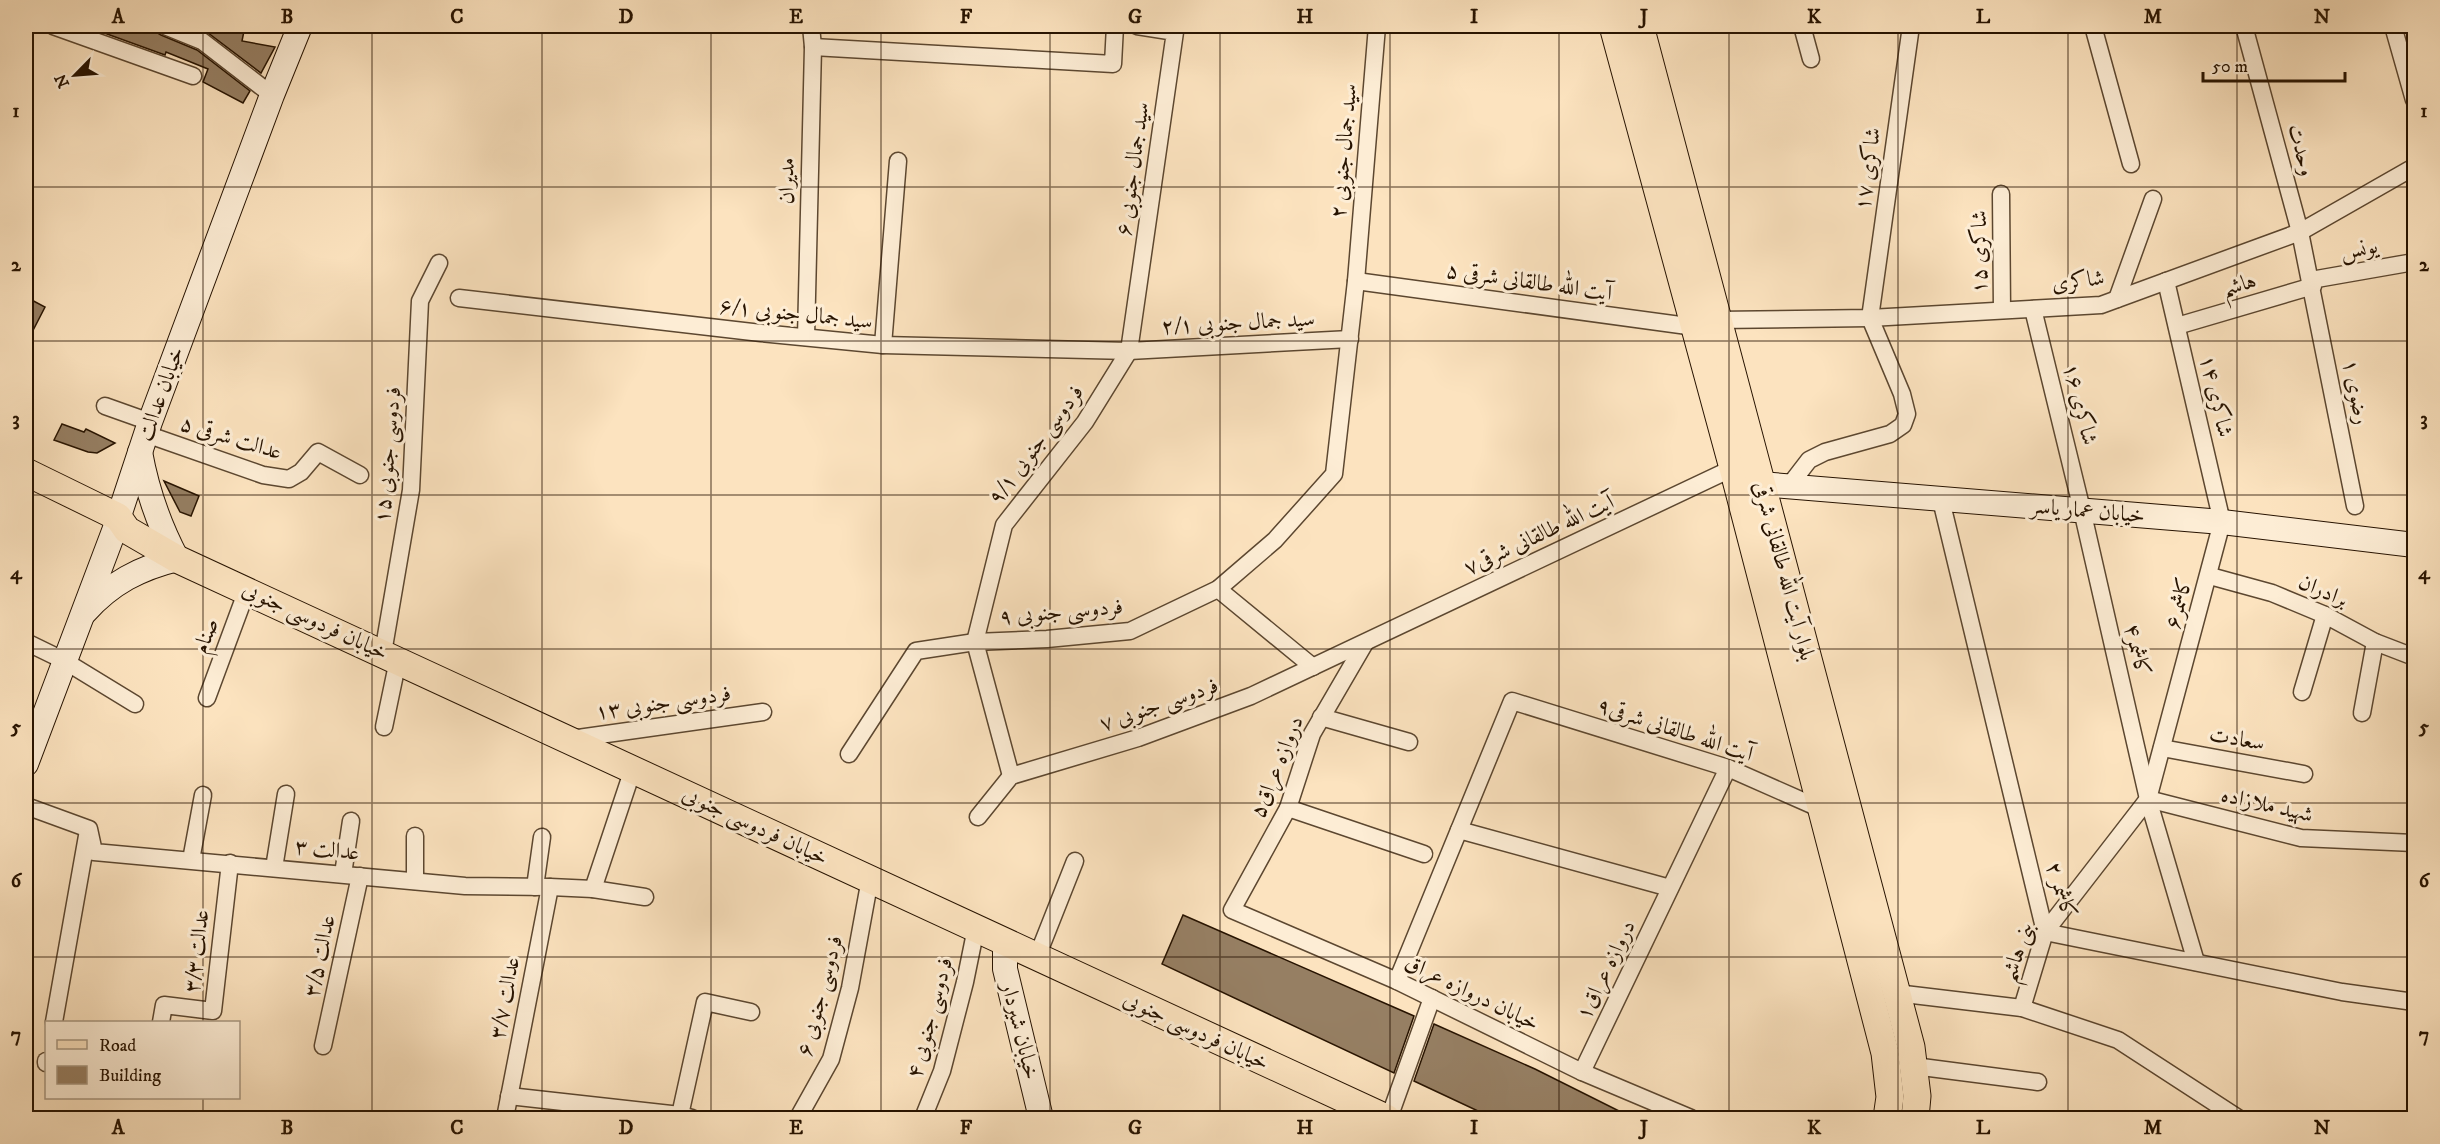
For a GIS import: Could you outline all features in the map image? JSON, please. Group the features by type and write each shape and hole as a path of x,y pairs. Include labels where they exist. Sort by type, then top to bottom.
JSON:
{"main road":[{"name":"خیابان عدالت","path":"26,764 79,618 120,526 145,435 300,26"},
{"name":"بلوار آیت الله طالقانی شرقی","path":"1613,26 1706,324 1761,484 1911,1047 1917,1096 1915,1119"},
{"name":"بلوار آیت الله طالقانی شرقی","path":"1640,26 1706,324 1733,468 1885,1053 1890,1097 1887,1119"},
{"path":"79,618 99,596 122,579 149,566 177,559 153,507 145,435"},
{"name":"خیابان فردوسی جنوبی","path":"26,472 177,559 1387,1119"},
{"name":"خیابان عمار یاسر","path":"1761,484 2222,522 2415,545"},
{"name":"خیابان فردوسی جنوبی","path":"26,492 120,526"},
{"name":"خیابان شیردار","path":"1005,942 1005,969 1041,1119"}],"street":[{"path":"53,26 193,76"},
{"path":"165,26 202,40 272,95"},
{"name":"مدیران","path":"806,338 813,47 811,26"},
{"path":"813,47 1113,64 1115,26"},
{"name":"سید جمال جنوبی ۶","path":"1129,351 1175,32 1137,26"},
{"name":"سید جمال جنوبی ۲","path":"1356,281 1377,26"},
{"path":"1802,26 1811,59"},
{"name":"شاکری ۱۷","path":"1870,318 1911,26"},
{"path":"2093,26 2131,164"},
{"name":"وحدت","path":"2244,26 2312,284"},
{"path":"2393,26 2415,100"},
{"path":"883,345 898,161"},
{"name":"شاکری","path":"1706,324 1870,318 2101,305 2300,232 2415,167"},
{"name":"شاکری ۱۵","path":"2001,194 2002,310"},
{"path":"2117,299 2153,200"},
{"name":"یونس","path":"2312,284 2415,262"},
{"name":"فردوسی جنوبی ۱۵","path":"384,727 390,656 411,490 420,301 438,263"},
{"name":"آیت الله طالقانی شرقی ۵","path":"1356,281 1706,324"},
{"name":"فردوسی جنوبی ۹","path":"849,754 916,651 975,642 1047,639 1130,631 1218,589 1275,540 1334,474 1356,281"},
{"name":"شاکری ۱۴","path":"2166,281 2222,522"},
{"name":"هاشم","path":"2177,326 2312,284"},
{"name":"رضوی ۱","path":"2312,284 2355,506"},
{"name":"سید جمال جنوبی ۶/۱","path":"459,298 883,345 1129,351"},
{"name":"شاکری ۱۶","path":"2033,309 2082,510"},
{"path":"1789,486 1809,460 1825,452 1890,434 1906,420 1908,414 1902,394 1870,318"},
{"name":"سید جمال جنوبی ۲/۱","path":"1129,351 1350,339"},
{"name":"فردوسی جنوبی ۹/۱","path":"975,642 1004,525 1085,422 1129,351"},
{"path":"105,406 145,435"},
{"name":"عدالت شرقی ۵","path":"145,435 263,475 289,479 301,472 318,452 360,475"},
{"name":"آیت الله طالقانی شرقی۷","path":"1365,643 1733,468"},
{"name":"کاشمر ۲","path":"1941,500 2045,932 2342,992 2415,1002"},
{"name":"کاشمر۴","path":"2082,510 2148,799 2196,962"},
{"name":"کاشمر۶","path":"2148,799 2210,576 2222,522"},
{"name":"برادران","path":"2210,576 2272,593 2325,615 2375,642 2415,657"},
{"path":"1218,589 1313,667"},
{"name":"صنام","path":"207,698 247,590"},
{"path":"2302,692 2325,615"},
{"path":"26,642 63,660 135,704"},
{"path":"975,642 1011,776 978,817"},
{"path":"2362,713 2375,642"},
{"name":"فردوسی جنوبی ۷","path":"1011,776 1138,738 1251,696 1365,643"},
{"name":"دروازه عراق۵","path":"1232,910 1288,808 1312,734 1365,643"},
{"name":"آیت الله طالقانی شرقی۹","path":"1459,830 1512,701 1728,768 1821,809"},
{"name":"فردوسی جنوبی ۱۳","path":"568,739 763,711"},
{"path":"1321,717 1409,742"},
{"name":"سعادت","path":"2162,748 2304,774"},
{"name":"دروازه عراق۱","path":"1582,1072 1728,768"},
{"path":"593,890 633,769"},
{"path":"274,868 286,794"},
{"path":"191,860 203,795"},
{"name":"بنی هاشم","path":"2022,1008 2045,932 2148,799"},
{"name":"شهید ملازاده","path":"2148,799 2301,838 2415,843"},
{"path":"26,806 88,830 54,1021"},
{"path":"1288,808 1424,854"},
{"name":"عدالت ۳/۵","path":"323,1046 352,875 351,821"},
{"name":"عدالت ۳","path":"88,830 94,852 465,886 593,890 645,897"},
{"path":"1397,981 1459,830 1671,888"},
{"path":"415,836 415,881"},
{"name":"عدالت ۳/۷","path":"505,1119 542,887 542,837"},
{"path":"1037,957 1075,861"},
{"name":"عدالت ۳/۳","path":"161,1021 164,1005 213,1011 230,863"},
{"name":"فردوسی جنوبی ۶","path":"798,1119 831,1059 850,988 870,879"},
{"name":"خیابان دروازه عراق","path":"1232,910 1397,981 1582,1072 1691,1119"},
{"name":"فردوسی جنوبی ۴","path":"923,1119 942,1071 976,928"},
{"path":"1896,993 2022,1008 2118,1040 2238,1119"},
{"path":"1387,1119 1431,998"},
{"path":"509,1096 686,1117 705,1002 751,1012"},
{"path":"1914,1066 2038,1082"}],"building":[{"path":"85,26 155,26 156,32 197,50 250,91 243,103 203,82 208,69 166,52 165,55"},
{"path":"192,26 245,26 242,41 275,47 261,73 208,33"},
{"path":"26,297 45,307 26,344"},
{"path":"62,424 84,432 86,429 115,443 97,453 54,440"},
{"path":"164,481 199,496 191,516 180,512"},
{"path":"1183,915 1414,1016 1394,1073 1162,964"},
{"path":"1434,1024 1535,1069 1635,1119 1495,1119 1414,1081"}]}
